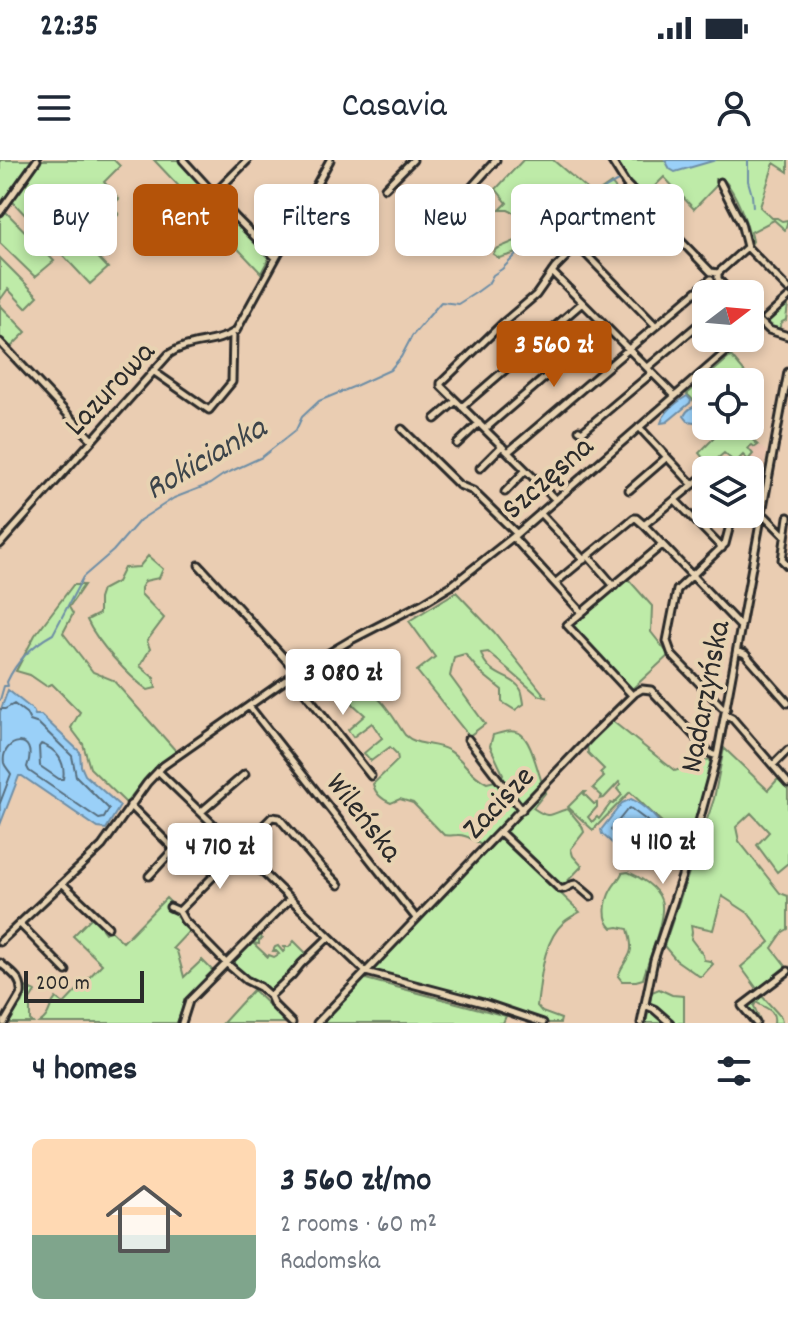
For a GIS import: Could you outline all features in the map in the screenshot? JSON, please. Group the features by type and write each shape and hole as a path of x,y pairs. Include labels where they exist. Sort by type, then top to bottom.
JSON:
{"street":[{"path":"0,212 37,160"},
{"path":"183,160 205,184"},
{"path":"153,371 209,410 232,382 233,333 330,160"},
{"path":"385,188 413,160"},
{"path":"475,184 496,160"},
{"path":"611,160 627,184"},
{"path":"224,184 247,161"},
{"path":"720,182 741,223 747,247 788,289"},
{"path":"238,219 276,258"},
{"path":"684,244 719,280"},
{"path":"508,452 747,247"},
{"path":"555,499 441,383 503,323 533,299 568,256"},
{"path":"588,256 655,325"},
{"path":"552,272 675,396"},
{"path":"764,319 788,298"},
{"path":"462,407 582,303"},
{"path":"764,322 771,332 788,336"},
{"path":"485,429 605,326"},
{"path":"579,430 582,432 692,331"},
{"name":"Lazurowa","path":"0,544 175,350 233,333"},
{"path":"0,342 92,440"},
{"name":"Szczęsna","path":"0,942 102,846 158,771 295,674 451,586 726,352"},
{"name":"Nadarzyńska","path":"764,503 788,372"},
{"path":"435,419 456,401"},
{"path":"457,444 479,423"},
{"path":"639,427 692,484"},
{"path":"402,429 459,485 473,491 582,613"},
{"path":"480,468 502,446"},
{"path":"629,490 667,457"},
{"path":"505,492 525,471"},
{"path":"644,525 692,486"},
{"path":"675,500 722,548"},
{"path":"540,513 614,586"},
{"path":"764,515 784,535"},
{"path":"788,517 782,560 788,566"},
{"path":"555,583 634,518 741,627"},
{"path":"730,528 722,548 675,593 667,645 675,658 788,783"},
{"name":"Nadarzyńska","path":"641,1023 657,950 694,840 717,756 759,528"},
{"path":"662,545 567,625 632,695 642,689 651,690 711,754 717,756"},
{"path":"199,565 295,674 371,776"},
{"path":"737,651 745,654 788,703"},
{"name":"Zacisze","path":"317,1023 632,695"},
{"name":"Wileńska","path":"249,706 417,919"},
{"path":"468,739 522,810"},
{"path":"773,765 788,750"},
{"path":"158,771 366,972 487,1004 543,1023"},
{"path":"201,812 245,774"},
{"path":"130,805 174,849 149,876"},
{"path":"179,911 272,817 279,818 339,885"},
{"path":"500,832 560,889 575,883 591,897"},
{"path":"63,884 108,927"},
{"path":"182,1023 189,1001 290,899"},
{"path":"170,907 179,911 226,963 270,996 272,1003 292,1023"},
{"path":"20,924 66,971"},
{"path":"270,996 329,937"},
{"path":"0,963 20,980 22,989 4,1023"},
{"path":"756,1023 742,1006 788,971"},
{"path":"644,1005 654,1009 670,1023"}],"shaded area":[{"path":"739,440 753,440 767,452 764,466 764,456 727,454"}],"green space":[{"path":"0,160 114,160 120,166 104,182 106,184 24,184 24,214 13,202 4,210 24,230 24,256 49,256 54,261 35,277 0,243"},
{"path":"154,160 179,160 202,184 177,184"},
{"path":"523,160 553,160 581,184 511,184 511,211 500,210 507,203 496,189"},
{"path":"615,160 788,160 788,172 774,163 760,207 772,218 788,220 785,230 774,220 751,232 751,245 741,209 722,178 715,179 716,186 694,209 684,198 684,184 671,184 664,177 657,184 632,184"},
{"path":"238,222 254,239 254,256 270,256 261,273 238,249"},
{"path":"511,243 511,255 499,258 495,255 496,249"},
{"path":"64,256 97,256 108,268 90,284"},
{"path":"0,258 38,296 26,308 8,289 0,300"},
{"path":"786,302 786,320 779,329 765,320"},
{"path":"0,305 26,332 10,348 0,337"},
{"path":"731,356 741,368 717,368"},
{"path":"712,440 753,440 758,445 748,448 751,456 728,456 724,453 720,456 701,456 699,453"},
{"path":"148,556 163,569 159,578 145,581 141,594 164,618 147,641 150,649 140,666 154,678 156,688 148,690 114,658 87,620 99,614 102,590 117,582 124,568 139,567"},
{"path":"628,579 652,606 651,632 669,655 632,689 572,625"},
{"path":"73,585 84,585 69,607 73,614 63,633 93,672 113,680 176,751 147,776 126,803 90,768 83,744 71,728 80,712 52,684 46,686 30,675 16,671 35,635"},
{"path":"456,592 494,632 546,697 538,695 488,652 481,653 489,667 513,681 521,690 524,704 515,710 502,702 502,690 481,673 465,654 454,657 450,676 485,724 469,736 417,671 435,657 409,621"},
{"path":"360,686 380,700 405,735 448,750 487,783 500,780 503,774 490,746 493,735 509,731 519,733 532,751 546,792 533,808 548,815 568,809 582,826 584,832 571,849 582,866 558,891 580,912 564,922 551,940 544,961 537,1006 542,1012 561,1019 560,1023 543,1023 487,1004 487,1001 372,970 487,850 465,836 444,835 413,803 400,799 391,803 377,793 373,784 398,760 390,747 371,761 364,753 382,738 372,723 353,737 348,730 365,715 346,693"},
{"path":"611,720 675,771 710,759 687,846 630,792 593,830 568,807 586,792 584,794 594,804 597,803 588,817 592,822 597,817 599,819 611,803 622,795 617,789 621,784 619,782 600,799 602,796 593,788 604,777 600,773 604,769 588,753 587,745"},
{"path":"724,748 768,790 778,779 788,789 788,863 777,872 757,845 769,832 751,813 736,827 739,841 780,893 788,896 788,929 772,948 786,966 758,990 741,967 770,942 748,913 722,896 713,930 691,925 691,939 704,960 713,964 702,976 676,960 664,946 714,799"},
{"path":"628,872 652,887 659,895 662,907 643,979 636,981 622,981 618,976 631,951 630,939 628,929 612,928 606,915 611,890 622,873"},
{"path":"166,898 189,931 173,948 177,951 184,977 202,960 214,972 185,1001 177,1023 39,1023 46,1017 56,998 64,1004 102,964 73,936 92,917 105,933 110,930 123,942"},
{"path":"260,933 262,939 259,944 253,943 268,957 279,954 273,951 275,947 278,946 283,952 284,947 289,947 294,941 308,955 270,993 230,964"},
{"path":"362,978 506,1016 503,1023 319,1023"},
{"path":"26,987 35,992 30,1000 30,1020 33,1023 8,1023 24,1000"},
{"path":"659,989 684,996 684,1023 646,1023 652,992"},
{"path":"253,990 288,1023 223,1023"},
{"path":"761,995 781,1017 782,1023 774,1023 772,1012 756,1002 754,1006 760,1021 757,1023 751,1016 747,1005"}],"water":[{"path":"665,160 716,160 675,172"},
{"path":"687,396 690,403 667,422 661,423 668,411"},
{"path":"692,408 692,422 684,416"},
{"path":"8,690 35,715 41,715 80,752 85,775 120,806 106,829 98,828 22,776 19,776 0,825 0,712"},
{"path":"631,799 652,814 666,834 647,860 636,864 601,830 622,803"}],"waterway":[{"path":"748,160 753,207"},
{"name":"Rokicianka","path":"0,700 4,686 8,686 7,682 20,661 53,634 83,577 113,551 140,520 174,498 210,484 262,457 296,430 302,417 319,401 390,370 412,336 441,302 458,304 477,292 527,244 618,181"}]}
